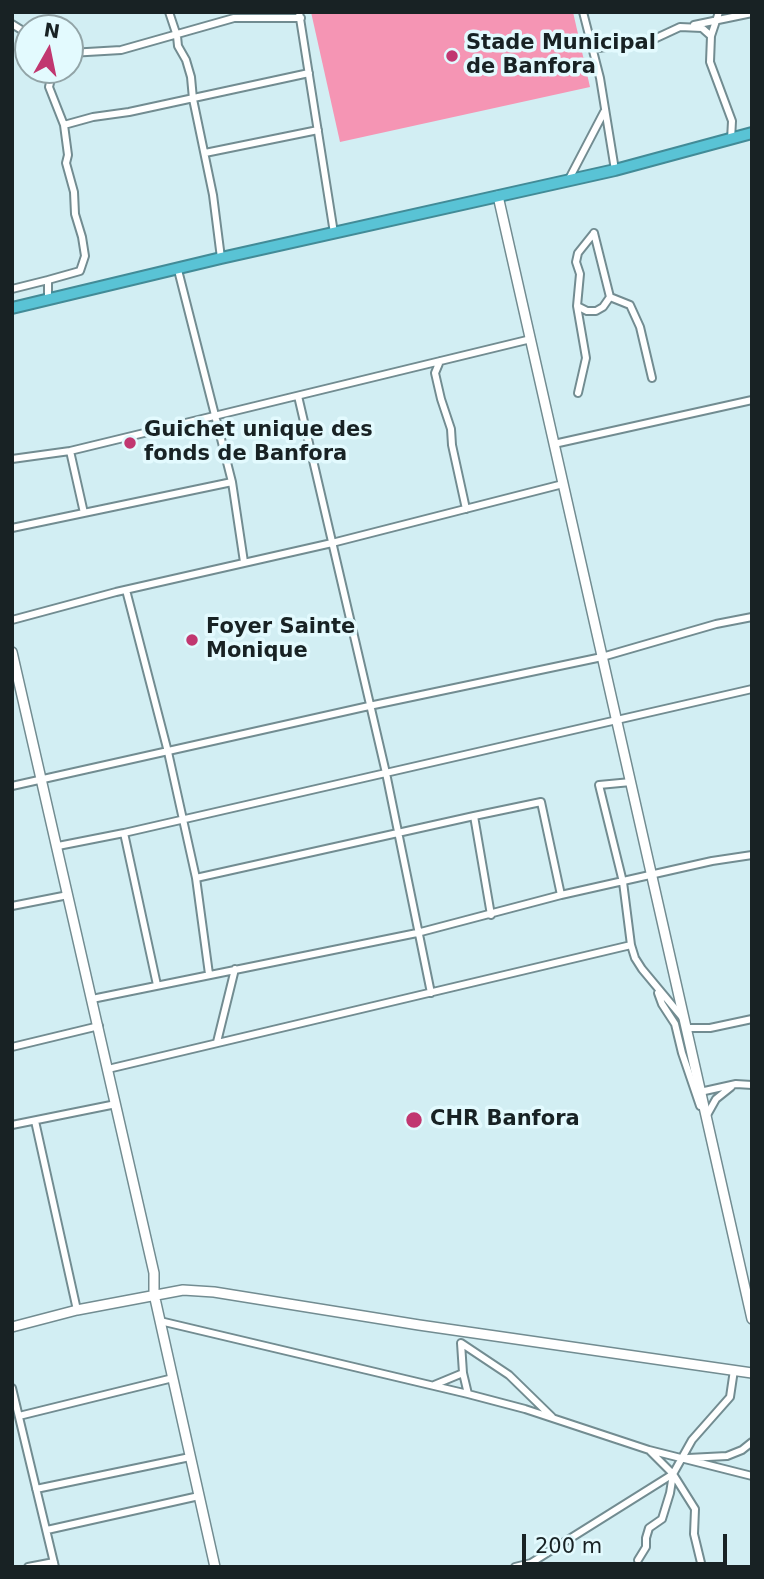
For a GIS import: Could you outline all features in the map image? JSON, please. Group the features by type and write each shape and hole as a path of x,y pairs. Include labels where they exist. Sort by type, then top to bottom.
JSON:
{"highway":[{"path":"12,308 221,258 615,170 752,133"}],"street":[{"path":"169,12 178,46 191,76 193,99 214,195 221,258"},
{"path":"238,18 245,12"},
{"path":"583,12 605,110 615,170"},
{"path":"692,26 718,16 752,13"},
{"path":"84,53 121,50 238,18 300,15 334,233"},
{"path":"718,16 711,36 710,62 732,121 731,140"},
{"path":"592,49 652,40 680,27 702,28 711,36"},
{"path":"64,125 309,73"},
{"path":"12,289 80,271 85,256 66,163 68,156 64,125 50,84"},
{"path":"569,180 605,110"},
{"path":"205,153 318,130"},
{"path":"498,195 752,1320"},
{"path":"578,393 586,358 577,306 580,274 576,262 578,253 594,233 610,297"},
{"path":"178,270 232,482 244,562"},
{"path":"48,280 48,300"},
{"path":"577,306 587,311 596,311 610,297"},
{"path":"610,297 630,305 640,327 652,378"},
{"path":"12,459 70,451 531,339"},
{"path":"440,361 435,373 452,429 452,445 466,509"},
{"path":"298,396 386,773 430,993"},
{"path":"554,443 752,400"},
{"path":"70,451 84,513"},
{"path":"12,528 232,482"},
{"path":"12,620 563,484"},
{"path":"126,590 197,878 209,974"},
{"path":"12,786 602,657 716,624 752,617"},
{"path":"12,652 154,1273 154,1294 215,1567"},
{"path":"58,846 752,689"},
{"path":"631,782 599,785 623,881 631,945 635,958 656,988 681,1013 686,1029"},
{"path":"197,878 397,831 541,802 561,895"},
{"path":"474,816 491,915"},
{"path":"124,833 157,985"},
{"path":"92,999 417,933 561,895 712,861 752,855"},
{"path":"12,906 68,895"},
{"path":"108,1069 631,945"},
{"path":"217,1042 234,969"},
{"path":"656,988 662,1004 675,1024 689,1076 707,1121"},
{"path":"686,1029 710,1028 752,1019"},
{"path":"12,1047 99,1026"},
{"path":"700,1092 736,1084 752,1085"},
{"path":"707,1121 716,1099 736,1084"},
{"path":"12,1125 116,1104"},
{"path":"35,1121 77,1310"},
{"path":"12,1327 77,1310 183,1290 214,1292 752,1373"},
{"path":"160,1321 468,1394 553,1418 649,1450 752,1476"},
{"path":"457,1330 468,1394"},
{"path":"461,1343 509,1375 553,1418"},
{"path":"638,1560 646,1547 649,1528 662,1519 673,1474 692,1440 730,1397 734,1370"},
{"path":"432,1386 463,1373"},
{"path":"19,1416 173,1378"},
{"path":"12,1388 54,1564 28,1567"},
{"path":"683,1458 727,1456 751,1444"},
{"path":"649,1450 673,1474 695,1509 694,1534 702,1567"},
{"path":"36,1489 190,1457"},
{"path":"515,1567 531,1563 673,1474"},
{"path":"47,1530 199,1496"}],"shaded area":[{"name":"Stade Municipal de Banfora","path":"311,12 573,12 590,87 340,142"}],"place":[{"name":"Stade Municipal de Banfora","path":"452,56"},
{"name":"Guichet unique des fonds de Banfora","path":"130,443"},
{"name":"Foyer Sainte Monique","path":"192,640"},
{"name":"CHR Banfora","path":"414,1120"}]}
